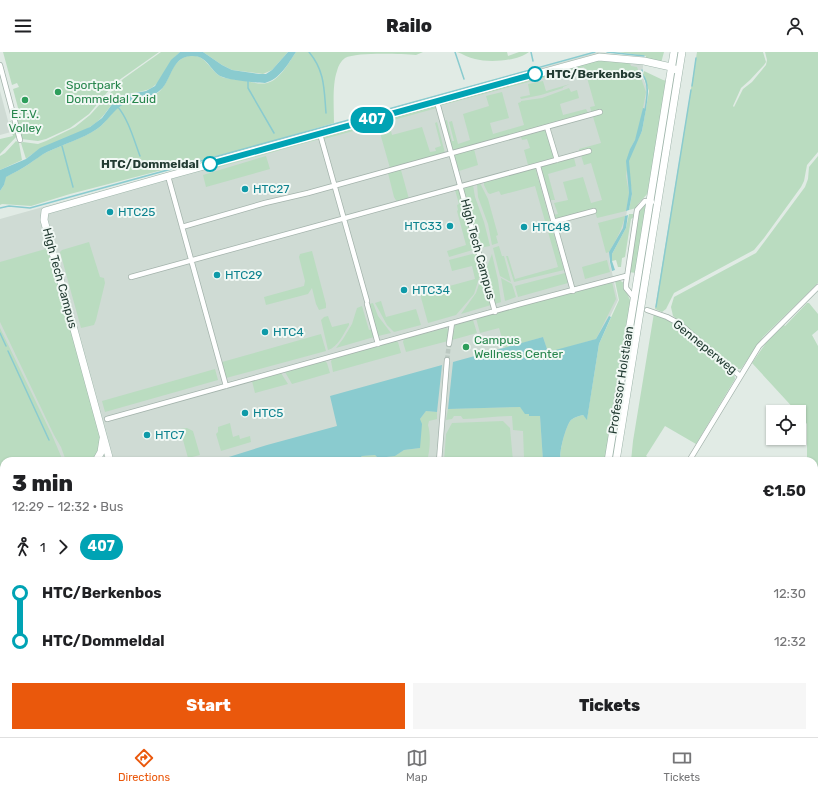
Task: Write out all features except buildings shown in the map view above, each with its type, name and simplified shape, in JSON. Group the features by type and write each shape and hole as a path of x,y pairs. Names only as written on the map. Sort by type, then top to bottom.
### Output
{"street":[{"name":"Professor Holstlaan","path":"617,457 657,208 674,69 674,52"},
{"name":"Professor Holstlaan","path":"609,457 650,201 674,69 682,52"},
{"name":"High Tech Campus","path":"109,457 104,437 103,420 44,220 44,214 49,210 599,57 636,62 644,61 674,69"},
{"path":"0,65 20,140"},
{"name":"High Tech Campus","path":"437,102 495,312"},
{"path":"182,228 265,203 335,186 600,112"},
{"path":"547,127 557,160"},
{"path":"320,134 378,344"},
{"name":"High Tech Campus","path":"131,277 589,151"},
{"path":"538,166 573,291"},
{"path":"168,176 226,386"},
{"path":"642,299 634,299 626,288 626,276 638,210 645,201 650,201 657,208"},
{"path":"553,222 594,211"},
{"name":"High Tech Campus","path":"103,420 626,276"},
{"name":"Genneperweg","path":"691,457 759,346 818,287"},
{"name":"Genneperweg","path":"647,310 667,317 680,324 740,376"},
{"path":"449,344 452,324"},
{"path":"438,457 447,360"},
{"path":"98,457 101,452 104,437"}],"shaded area":[{"path":"598,52 644,58 642,75 648,91 624,228 610,252 609,259 618,300 595,347 557,457 0,457 0,219"},
{"path":"0,91 11,132 0,135"}],"green space":[{"name":"Sportpark Dommeldal Zuid","path":"3,52 159,52 115,83 89,114 70,128 38,141 21,139 16,121 21,119 13,89 19,87 17,83 12,85"},
{"path":"161,52 180,52 158,83 148,90 125,95 112,104 101,119 89,128 43,148 26,159 21,143 38,144 75,127 90,115 123,79"},
{"path":"203,52 288,52 272,70 263,74 232,70"},
{"path":"296,52 423,52 416,55 369,54 345,58 339,65 335,77 334,123 251,147 70,194 31,206 0,205 0,191 4,185 5,177 23,168 44,153 91,133 104,123 116,109 123,104 132,100 156,94 164,87 174,66 182,58 194,55 198,56 222,77 257,83 267,83 280,75"},
{"path":"457,52 507,52 508,56 519,52 529,52 511,59 488,61 473,58"},
{"path":"618,52 664,52 661,63 645,61 646,56"},
{"path":"697,52 763,52 766,62 741,88 733,106 734,107 743,89 752,82 766,65 767,60 765,52 818,52 818,152 807,165 804,181 801,187 754,250 674,293 666,309 662,312 655,309"},
{"path":"596,60 630,63 631,66 637,67 646,92 639,130 630,149 626,176 629,193 626,211 597,218 594,209 555,219 553,215 558,214 554,203 568,200 563,182 583,177 591,203 602,200 591,163 584,165 579,149 601,143 590,107 595,106 584,67 439,106 440,103"},
{"path":"644,71 667,81 649,192 636,208 629,210 632,194 628,161 642,131 649,91 643,75"},
{"path":"543,81 546,91 570,84 563,88 541,95 521,99 520,97 530,95 528,84"},
{"path":"569,88 571,92 577,90 579,98 560,104 563,115 586,109 588,113 452,151 444,121 447,120 452,141 454,141 449,122 452,121 458,144 470,140 463,114 489,106 486,96 502,92 509,118 490,123 493,134 524,125 518,103 521,101 542,98"},
{"path":"434,105 437,108 324,139 324,135"},
{"path":"11,121 14,123 17,136 0,154 0,139 13,136 9,122"},
{"path":"437,122 445,153 390,168 378,126 389,123 392,135 422,127 430,152 436,151 435,148 441,146 435,123"},
{"path":"546,130 554,158 528,165 524,150 530,148 527,139 522,140 521,137"},
{"path":"318,138 320,139 216,168 226,162"},
{"path":"16,141 19,143 22,160 0,170 0,156 5,153"},
{"path":"474,149 478,165 459,171 454,154"},
{"path":"266,156 270,169 206,187 203,175"},
{"path":"818,156 818,283 763,337 741,369 736,369 673,316 671,307 674,297 756,253 805,187 808,179 809,167"},
{"path":"574,158 576,166 548,174 555,200 550,200 541,167"},
{"path":"535,167 564,270 514,282 506,256 508,256 515,279 558,267 535,186 501,195 499,191 490,194 488,193 484,182"},
{"path":"401,170 409,199 397,202 394,197 388,173"},
{"path":"480,183 488,199 498,235 496,236 498,243 492,245 488,224 478,197 477,184"},
{"path":"473,185 475,197 484,222 490,246 479,248 463,191 463,187"},
{"path":"455,190 459,190 476,249 449,257 447,251 466,245 457,211 457,205 459,204"},
{"path":"646,204 636,273 629,272 639,212"},
{"path":"629,214 633,214 634,217 631,219 625,257 622,258 621,267 618,267 616,260 612,261 612,254 626,228"},
{"path":"625,216 616,239 609,252 606,253 598,223"},
{"path":"89,242 100,277 104,278 105,283 94,325 81,328 60,252 62,250"},
{"path":"499,246 502,256 504,256 511,282 500,276 493,248"},
{"path":"49,248 100,433 100,448 95,457 65,457 0,322 0,262"},
{"path":"312,251 326,308 319,310 312,288 308,294 266,305 264,297 304,286 305,281 299,257 300,254"},
{"path":"476,253 481,272 474,294 456,315 428,323 420,294 475,279 472,266 452,271 449,260"},
{"path":"492,254 501,302 495,304 486,269"},
{"path":"607,260 610,272 585,279 582,267"},
{"path":"565,273 568,283 518,297 515,286"},
{"path":"482,275 491,305 461,314 476,293"},
{"path":"501,278 512,284 516,297 505,301"},
{"path":"619,280 624,283 624,287 631,302 607,457 560,457 565,433 571,420 583,415 587,419 599,344 619,300 615,281"},
{"path":"612,282 616,299 596,339 548,353 543,337 505,348 499,328 480,333 476,318"},
{"path":"381,301 386,317 416,309 421,325 394,332 387,325 375,303"},
{"path":"373,303 378,316 391,333 378,336 369,304"},
{"path":"807,303 809,303 818,314 818,330 812,335 818,346 818,457 807,457 806,405 791,405 752,363 766,343 784,325 785,326"},
{"path":"362,306 369,330 372,329 374,337 336,348 352,324 357,308"},
{"path":"654,313 676,323 734,373 735,379 696,444 665,426 646,456 647,457 631,457"},
{"path":"328,316 332,327 349,323 349,325 338,343 328,350 321,320"},
{"path":"473,320 477,333 452,340 455,325"},
{"path":"0,328 61,457 0,457"},
{"path":"446,328 448,329 448,341 406,352 403,342 404,339"},
{"path":"321,334 326,351 226,378 222,362"},
{"path":"396,341 398,342 401,353 333,372 331,361 333,359"},
{"path":"325,361 330,373 292,384 285,372"},
{"path":"215,369 218,380 105,412 102,401"},
{"path":"281,373 288,384 255,393 252,381"},
{"path":"520,407 525,413 540,416 543,457 524,457 523,431 513,430 512,416 463,419 461,416 454,416 452,419 446,420 448,409"},
{"path":"426,411 437,412 437,419 429,421 428,425 430,443 428,457 386,457 395,456 404,450 420,448 420,419"},
{"path":"503,421 510,428 513,457 444,457 446,434 452,423"},
{"path":"230,423 233,437 239,435 240,439 250,436 251,442 221,451 216,434 218,432 218,427"},
{"path":"187,428 193,431 200,455 188,457 180,429"},
{"path":"375,455 377,457 362,457 362,456"}],"water":[{"path":"180,52 203,52 232,70 266,74 272,70 288,52 296,52 279,75 265,83 229,79 220,76 205,60 201,58 196,56 184,57 175,65 163,88 154,95 124,104 91,133 47,152 6,177 4,185 0,191 0,170 26,159 40,148 90,127 102,118 113,103 124,95 146,91 155,86 171,60"},
{"path":"643,108 646,109 642,131 629,161 632,194 629,210 626,211 629,193 626,161 635,140"},
{"path":"628,215 626,228 612,254 612,261 615,270 612,271 609,252 623,228 625,216"},
{"path":"609,316 611,317 599,344 587,420 583,415 571,420 565,433 560,457 543,457 540,416 529,416 529,414 525,414 520,407 448,409 453,362 543,337 548,352 596,339"},
{"path":"442,365 437,412 426,411 420,419 422,424 420,448 404,450 395,456 386,457 377,457 375,455 361,457 229,457 337,426 330,396"}],"waterway":[{"path":"309,52 321,73 326,113"},
{"path":"455,52 464,79"},
{"path":"531,52 533,61"},
{"path":"0,208 9,206 30,208 595,52"},
{"path":"607,52 644,56"},
{"path":"692,86 696,58"},
{"path":"642,70 647,86 645,110"},
{"path":"248,79 248,88 274,133"},
{"path":"656,307 691,90"},
{"path":"117,106 128,123 140,156"},
{"path":"62,146 73,187"},
{"path":"0,333 6,346"},
{"path":"8,351 49,440"}],"tunnel":[{"path":"447,360 449,344"}],"bus line":[{"name":"407","path":"210,164 535,74"}],"place":[{"name":"HTC/Berkenbos","path":"535,74"},
{"name":"Sportpark Dommeldal Zuid","path":"58,92"},
{"name":"E.T.V. Volley","path":"25,100"},
{"name":"HTC/Dommeldal","path":"210,164"},
{"name":"HTC27","path":"245,189"},
{"name":"HTC25","path":"110,212"},
{"name":"HTC33","path":"450,226"},
{"name":"HTC48","path":"524,227"},
{"name":"HTC29","path":"217,275"},
{"name":"HTC34","path":"404,290"},
{"name":"HTC4","path":"265,332"},
{"name":"Campus Wellness Center","path":"466,347"},
{"name":"HTC5","path":"245,413"},
{"name":"HTC7","path":"147,435"}]}
